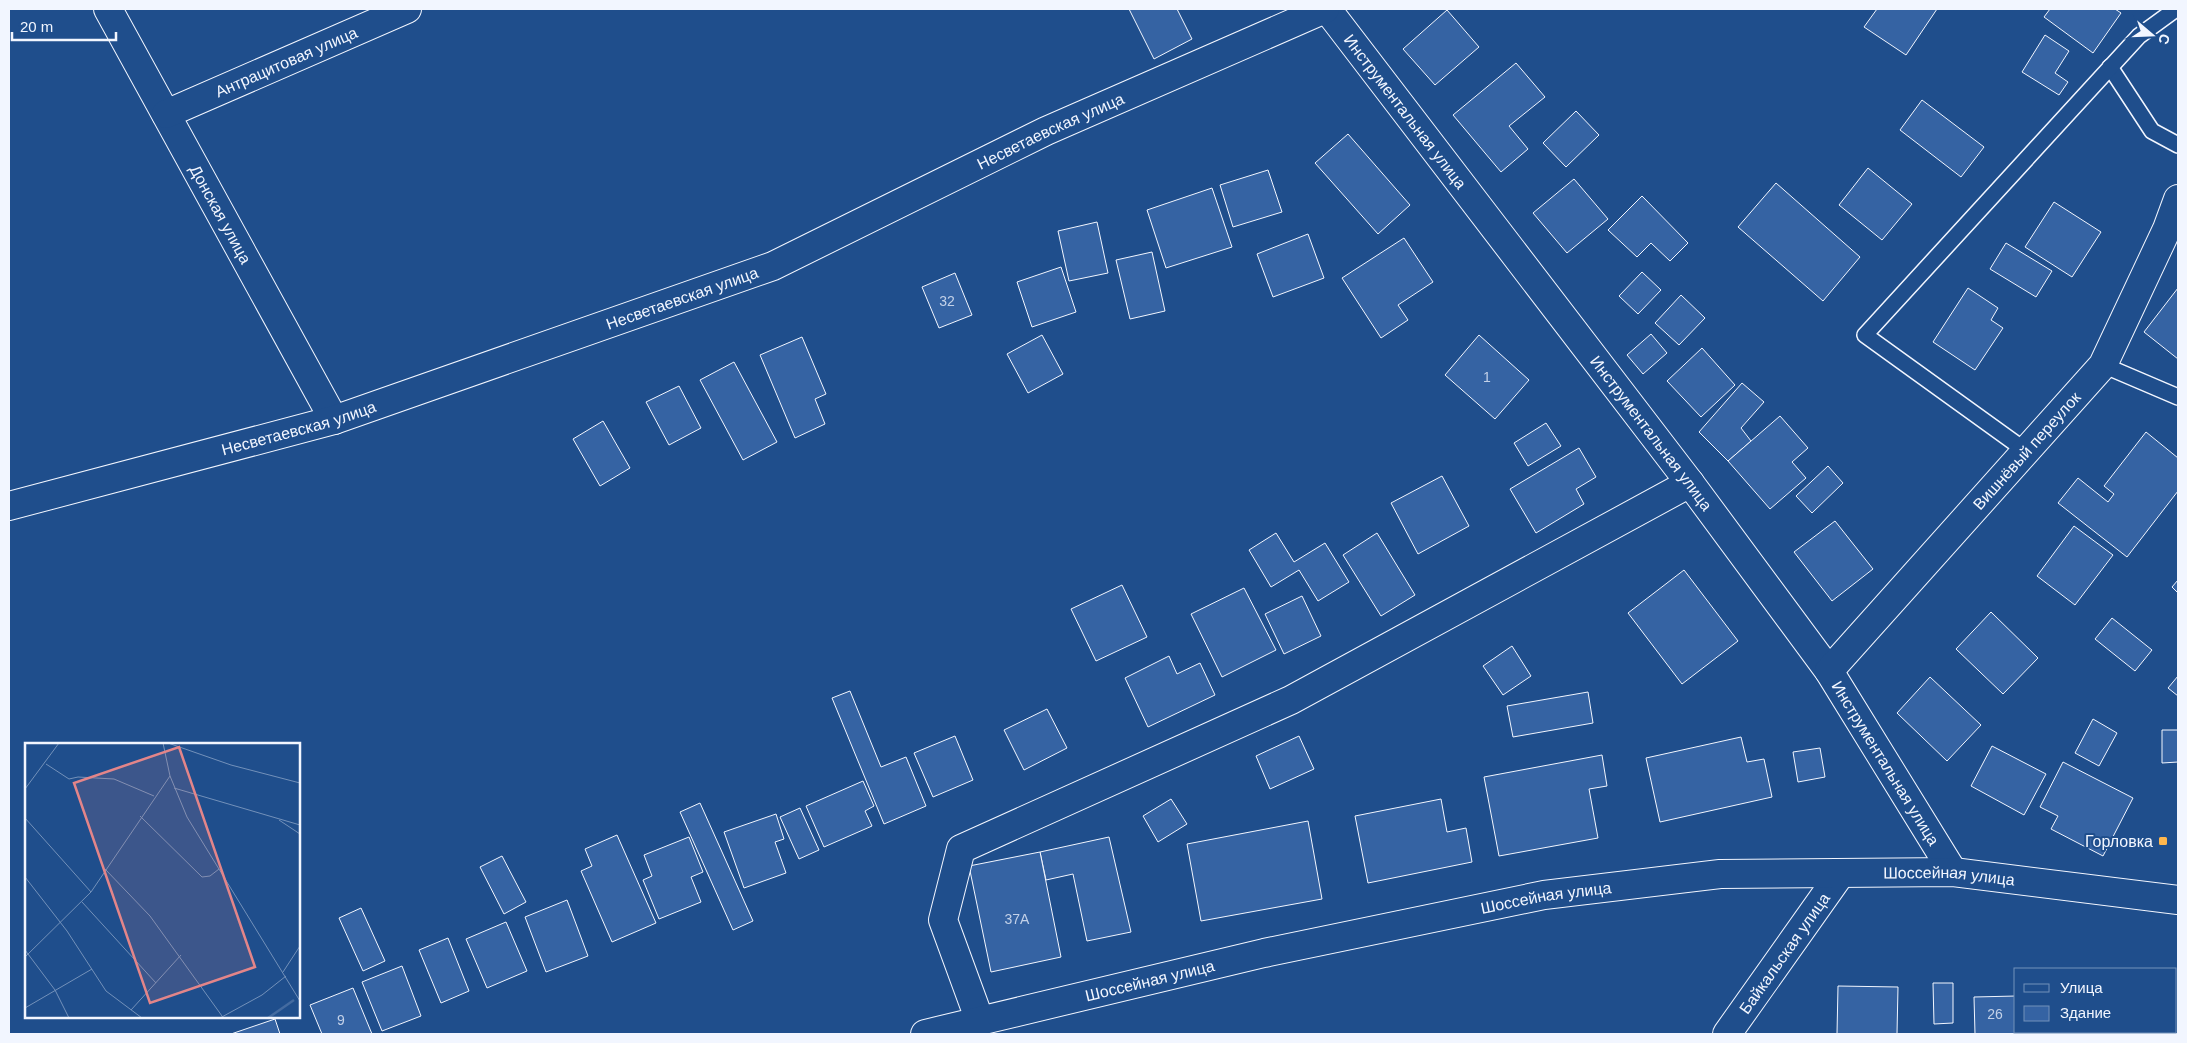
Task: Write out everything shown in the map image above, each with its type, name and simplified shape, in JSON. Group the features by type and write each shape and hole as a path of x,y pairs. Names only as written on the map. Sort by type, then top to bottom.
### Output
{"street":[{"name":"Донская улица","path":"108,9 334,420"},
{"name":"Антрацитовая улица","path":"166,114 407,9"},
{"name":"Несветаевская улица","path":"9,506 334,420 773,266 1046,131 1326,9"},
{"name":"Инструментальная улица","path":"1326,9 1690,483 1828,671 1953,872"},
{"name":"Вишнёвый переулок","path":"1828,671 2103,365 2167,229 2178,199"},
{"path":"980,1021 943,920 961,848 1291,700 1690,483"},
{"name":"Шоссейная улица","path":"925,1034 1264,953 1544,895 1720,874 1953,872 2178,900"},
{"name":"Байкальская улица","path":"1727,1034 1841,873"}],"lane":[{"path":"2026,451 1865,335 2139,36 2176,9"},
{"path":"2110,67 2152,131 2178,145"},
{"path":"2103,365 2178,397"}],"building":[{"path":"1129,9 1177,9 1192,39 1154,59"},
{"path":"1877,9 1937,9 1906,55 1864,27"},
{"path":"2050,9 2115,9 2121,13 2093,53 2044,17"},
{"path":"1447,10 1479,47 1435,85 1403,49"},
{"path":"2045,35 2069,51 2055,73 2068,82 2059,95 2022,72"},
{"path":"1516,63 1545,97 1509,126 1528,149 1501,172 1453,115"},
{"path":"1922,100 1984,147 1961,177 1900,130"},
{"path":"1576,111 1599,135 1566,167 1543,143"},
{"path":"1348,134 1410,205 1378,234 1315,163"},
{"path":"1868,168 1912,204 1882,240 1839,205"},
{"path":"1268,170 1282,212 1233,227 1220,185"},
{"path":"1574,179 1608,219 1567,253 1533,213"},
{"path":"1776,183 1860,257 1823,301 1738,227"},
{"path":"1212,188 1232,247 1166,268 1147,210"},
{"path":"1642,196 1688,243 1670,261 1651,243 1637,257 1608,230"},
{"path":"2054,202 2101,232 2072,277 2025,247"},
{"path":"1097,222 1108,273 1069,281 1058,231"},
{"path":"1308,234 1324,278 1273,297 1257,254"},
{"path":"1404,238 1433,282 1398,305 1408,320 1381,338 1342,278"},
{"path":"2006,243 2052,271 2036,297 1990,269"},
{"path":"1152,252 1165,311 1130,319 1116,260"},
{"path":"1061,267 1076,312 1032,327 1017,282"},
{"path":"1642,272 1661,290 1638,314 1619,296"},
{"path":"955,273 972,315 939,328 922,287"},
{"path":"1968,288 1998,308 1991,320 2003,328 1975,370 1933,342"},
{"path":"2178,288 2178,359 2144,332"},
{"path":"1681,295 1705,318 1679,345 1655,323"},
{"path":"1651,334 1667,353 1643,374 1627,355"},
{"path":"1042,335 1063,374 1028,393 1007,354"},
{"path":"1479,335 1529,380 1495,419 1445,375"},
{"path":"802,337 826,394 815,399 825,424 795,438 760,355"},
{"path":"1702,348 1735,385 1701,417 1667,381"},
{"path":"734,362 777,442 743,460 700,380"},
{"path":"1742,383 1764,402 1741,428 1751,441 1728,461 1699,432"},
{"path":"679,386 701,428 669,445 646,402"},
{"path":"1780,416 1808,448 1792,462 1806,478 1770,509 1728,461"},
{"path":"603,421 630,468 600,486 573,439"},
{"path":"1546,423 1561,446 1528,466 1514,443"},
{"path":"2146,432 2178,458 2178,491 2127,557 2058,503 2078,478 2108,502 2114,494 2104,486"},
{"path":"1579,448 1596,477 1576,489 1584,504 1536,533 1510,489"},
{"path":"1828,466 1843,483 1812,513 1796,496"},
{"path":"1442,476 1469,526 1418,554 1391,503"},
{"path":"1835,521 1873,569 1832,601 1794,552"},
{"path":"2074,526 2113,555 2075,605 2037,576"},
{"path":"1276,533 1294,562 1325,543 1349,582 1318,601 1299,570 1271,587 1249,550"},
{"path":"1377,533 1415,595 1381,616 1343,555"},
{"path":"1684,570 1738,641 1682,684 1628,613"},
{"path":"2178,580 2178,593 2172,587"},
{"path":"1122,585 1147,637 1096,661 1071,609"},
{"path":"1244,588 1276,650 1222,677 1191,614"},
{"path":"1302,596 1321,636 1284,654 1265,614"},
{"path":"1991,612 2038,658 2003,694 1956,649"},
{"path":"2112,618 2152,650 2135,671 2095,639"},
{"path":"1512,646 1531,676 1503,695 1483,666"},
{"path":"1169,656 1177,674 1200,663 1215,695 1148,727 1125,678"},
{"path":"2178,676 2178,696 2168,688"},
{"path":"1930,677 1981,725 1947,761 1897,713"},
{"path":"850,691 881,767 906,757 926,806 884,824 832,698"},
{"path":"1588,692 1593,723 1513,737 1507,706"},
{"path":"1047,709 1067,748 1024,770 1004,730"},
{"path":"2093,719 2117,733 2099,766 2075,753"},
{"path":"2162,730 2178,730 2178,762 2162,763"},
{"path":"955,736 973,780 933,797 914,753"},
{"path":"1299,736 1314,769 1270,789 1256,756"},
{"path":"1741,737 1747,762 1764,759 1772,797 1660,822 1646,758"},
{"path":"1992,746 2046,774 2024,815 1971,786"},
{"path":"1820,748 1825,777 1798,782 1793,752"},
{"path":"1602,755 1607,786 1589,789 1598,838 1499,856 1484,777"},
{"path":"2063,762 2133,798 2103,856 2051,829 2058,816 2040,807"},
{"path":"863,781 874,806 865,811 872,826 824,847 806,806"},
{"path":"1171,799 1187,824 1158,842 1143,816"},
{"path":"1441,799 1447,832 1466,828 1472,862 1368,883 1355,816"},
{"path":"700,803 753,921 733,930 680,812"},
{"path":"800,808 819,850 799,859 780,817"},
{"path":"776,814 784,839 775,842 786,873 744,888 724,832"},
{"path":"1308,821 1322,899 1201,921 1187,844"},
{"path":"617,835 656,923 612,942 581,871 592,866 585,849"},
{"path":"689,837 703,872 691,877 701,902 659,919 643,880 652,876 644,855"},
{"path":"1109,837 1131,932 1087,941 1073,874 1046,880 1040,852"},
{"path":"1040,852 1061,957 991,972 969,866"},
{"path":"502,856 526,902 504,914 480,867"},
{"path":"567,900 588,956 546,972 525,917"},
{"path":"361,908 385,961 363,971 339,918"},
{"path":"506,922 527,971 487,988 466,939"},
{"path":"448,938 469,991 441,1003 419,950"},
{"path":"402,966 421,1016 382,1031 362,982"},
{"path":"1933,983 1953,983 1953,1023 1934,1024"},
{"path":"1838,986 1898,987 1897,1034 1837,1034"},
{"path":"353,988 372,1034 322,1034 310,1005"},
{"path":"2014,996 2014,1033 2026,1034 1975,1034 1974,997"},
{"path":"275,1019 280,1034 231,1034"},
{"path":"2036,1033 2106,1033 2106,1034"}],"place":[{"name":"Горловка","path":"2163,841"}]}
